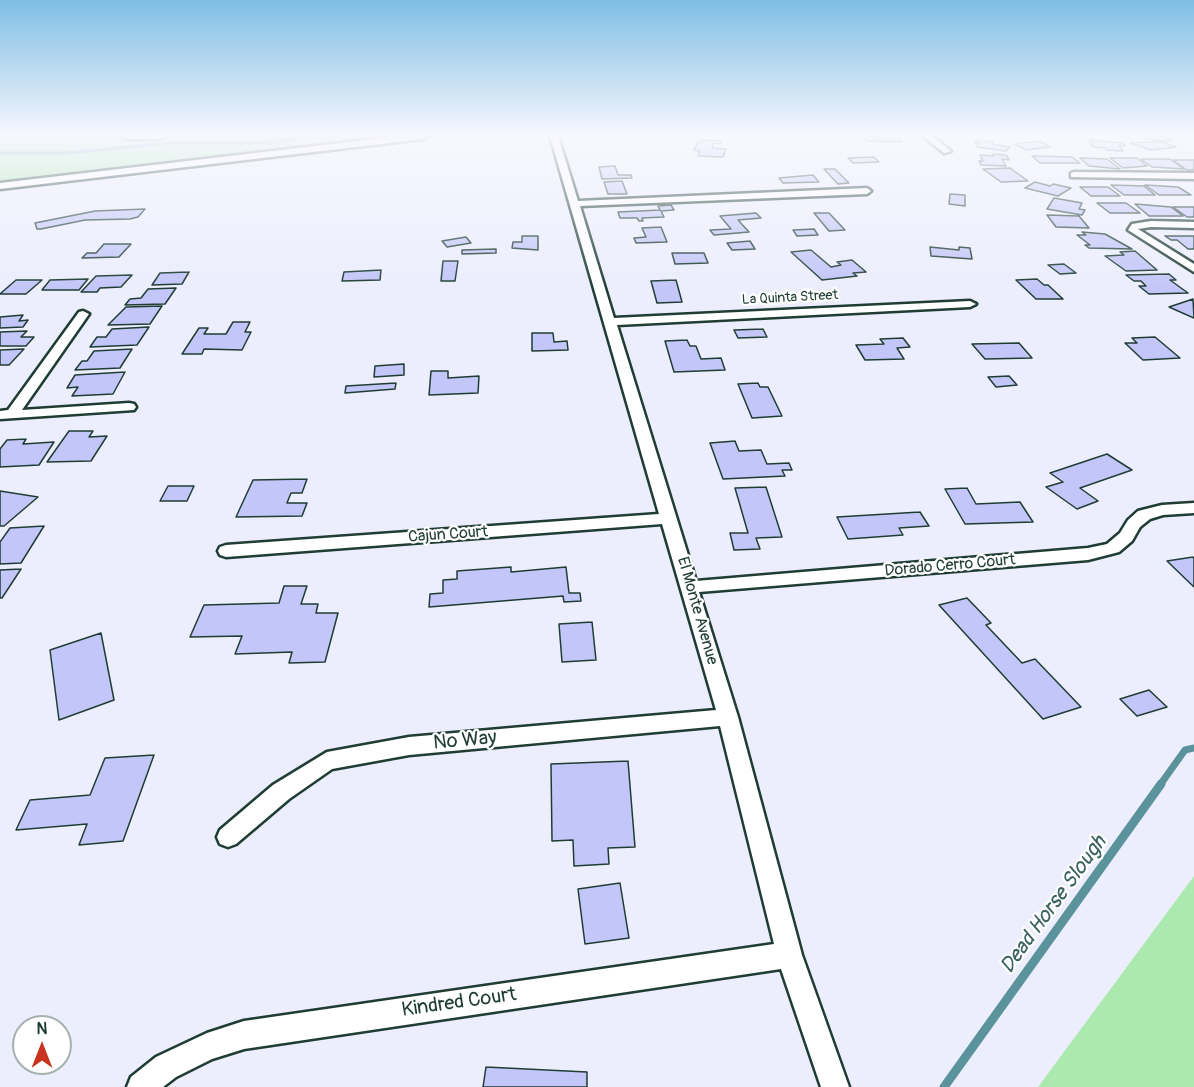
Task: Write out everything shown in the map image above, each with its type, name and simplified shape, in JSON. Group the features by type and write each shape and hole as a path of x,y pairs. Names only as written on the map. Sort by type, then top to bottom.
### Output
{"street":[{"name":"El Monte Avenue","path":"570,187 728,717 789,955 835,1087"},
{"path":"575,204 867,191"},
{"path":"1194,225 1135,226 1132,230 1194,269"},
{"name":"La Quinta Street","path":"611,322 970,304"},
{"path":"6,415 83,314"},
{"path":"6,415 129,407"},
{"name":"Dorado Cerro Court","path":"691,588 1088,554 1113,548 1126,537 1144,515 1162,510 1194,508"},
{"name":"Cajun Court","path":"226,551 670,518"},
{"name":"No Way","path":"228,837 282,792 327,761 409,746 728,717"},
{"name":"Kindred Court","path":"141,1087 166,1067 207,1047 244,1035 789,955"}],"green space":[{"path":"1194,876 1194,1087 1038,1087"}],"building":[{"path":"606,187 624,187 627,194 608,194"},
{"path":"1065,187 1071,188 1058,196 1025,188"},
{"path":"1080,187 1108,187 1120,196 1091,196"},
{"path":"1113,187 1145,187 1155,195 1124,195"},
{"path":"1147,187 1178,187 1191,195 1159,195"},
{"path":"950,194 965,195 965,206 949,204"},
{"path":"1054,198 1082,203 1079,209 1085,210 1082,215 1047,209"},
{"path":"1097,203 1126,203 1140,213 1110,213"},
{"path":"1135,204 1171,207 1183,216 1149,216"},
{"path":"671,205 674,210 661,211 664,217 642,218 643,221 637,218 620,218 618,212 660,210 658,206"},
{"path":"1173,207 1194,207 1194,217 1187,217"},
{"path":"145,209 138,217 130,219 85,220 41,229 37,229 35,223 95,211"},
{"path":"756,213 761,218 738,220 749,232 714,235 710,230 731,229 720,216"},
{"path":"814,213 829,213 845,230 829,231"},
{"path":"1047,215 1079,216 1089,228 1056,227"},
{"path":"661,227 667,242 636,243 634,238 646,237 642,228"},
{"path":"814,229 818,235 797,236 793,230"},
{"path":"1082,232 1105,234 1132,249 1089,248 1085,245 1090,245 1077,235 1086,235"},
{"path":"522,236 538,236 538,250 512,248 513,242 522,242"},
{"path":"1165,236 1194,236 1194,249 1188,249 1177,240 1171,240"},
{"path":"466,237 471,243 447,247 442,241"},
{"path":"750,241 755,249 732,250 727,243"},
{"path":"104,244 131,244 119,257 82,258 87,253 96,253"},
{"path":"930,247 959,250 959,247 970,248 972,259 931,256"},
{"path":"496,249 496,253 462,254 462,250"},
{"path":"811,250 831,267 841,265 837,262 852,260 866,272 853,273 857,276 822,280 791,252"},
{"path":"1135,251 1157,270 1126,271 1105,256 1124,255 1120,252"},
{"path":"672,253 704,253 708,263 675,264"},
{"path":"443,261 458,261 455,281 441,281"},
{"path":"1064,264 1076,273 1060,274 1048,265"},
{"path":"381,270 380,280 342,281 344,272"},
{"path":"189,272 182,284 152,285 160,273"},
{"path":"1169,274 1176,280 1170,280 1188,293 1149,294 1139,286 1146,286 1141,281 1134,281 1126,275"},
{"path":"132,275 121,287 100,288 97,292 81,292 96,276"},
{"path":"88,279 79,290 42,290 50,280"},
{"path":"1037,279 1044,285 1048,285 1063,299 1036,299 1016,280"},
{"path":"16,280 42,280 26,294 0,294"},
{"path":"676,280 682,302 657,303 651,281"},
{"path":"176,288 165,304 125,305 130,299 141,298 148,289"},
{"path":"1193,299 1194,318 1169,307"},
{"path":"162,306 150,324 108,325 126,307"},
{"path":"23,315 19,321 28,320 23,327 0,328 0,317"},
{"path":"233,322 250,322 245,332 251,332 242,350 204,349 202,354 182,354 199,328 208,328 204,334 226,334"},
{"path":"149,327 137,345 90,347 97,337 106,337 112,329"},
{"path":"763,329 767,337 738,338 734,330"},
{"path":"27,331 21,337 34,337 26,346 0,346 0,332"},
{"path":"532,333 553,333 554,342 567,341 568,350 532,351"},
{"path":"1155,337 1180,358 1143,360 1125,343 1137,343 1132,338"},
{"path":"903,338 910,347 897,348 904,359 865,360 856,345 884,344 880,339"},
{"path":"687,340 690,346 696,346 701,359 721,358 725,370 674,372 665,341"},
{"path":"1019,343 1032,358 985,359 972,344"},
{"path":"24,349 9,365 0,365 0,350"},
{"path":"132,349 120,368 75,370 82,361 87,361 94,351"},
{"path":"404,364 404,375 374,377 375,366"},
{"path":"431,371 448,371 448,378 479,376 478,393 429,395"},
{"path":"125,372 113,394 72,396 78,387 67,388 75,375"},
{"path":"1009,376 1017,385 996,387 988,377"},
{"path":"396,383 395,389 345,393 346,386"},
{"path":"758,383 760,387 768,387 782,416 752,418 738,384"},
{"path":"69,431 93,431 89,437 107,436 91,461 47,462"},
{"path":"26,439 23,444 54,442 39,465 0,467 0,449 7,440"},
{"path":"735,441 739,451 761,450 767,464 789,463 792,470 782,470 785,476 723,479 710,443"},
{"path":"1107,454 1132,470 1080,488 1098,501 1077,509 1046,487 1063,482 1050,473"},
{"path":"307,479 302,493 291,493 287,503 307,503 302,516 236,517 253,480"},
{"path":"168,486 194,486 187,501 160,501"},
{"path":"766,487 782,537 756,538 760,549 734,550 730,533 748,533 735,488"},
{"path":"967,488 976,504 1020,502 1033,522 965,524 945,489"},
{"path":"0,491 38,497 4,526 0,526"},
{"path":"920,512 929,526 899,528 903,535 848,539 837,517"},
{"path":"44,526 21,563 0,564 0,542 10,528"},
{"path":"1193,557 1194,559 1194,587 1167,561"},
{"path":"511,567 511,572 566,567 569,593 580,593 581,601 564,602 563,596 429,607 430,594 443,593 443,580 457,579 457,571"},
{"path":"21,569 2,598 0,598 0,570"},
{"path":"284,586 307,586 301,604 318,604 316,613 338,613 325,662 289,663 292,652 235,654 242,636 190,637 204,605 279,603"},
{"path":"967,598 991,623 986,625 1022,663 1035,659 1081,707 1043,719 939,605"},
{"path":"592,622 596,660 562,662 559,624"},
{"path":"101,633 114,700 59,720 50,650"},
{"path":"1149,690 1167,707 1137,716 1120,699"},
{"path":"154,755 123,841 79,845 87,824 16,830 30,800 90,795 105,758"},
{"path":"628,761 635,847 608,848 609,864 574,866 573,840 552,841 551,764"},
{"path":"620,883 629,938 585,944 578,889"},
{"path":"486,1067 587,1072 587,1087 483,1087"}],"waterway":[{"name":"Dead Horse Slough","path":"1160,785 1185,750 1194,748"},
{"name":"Dead Horse Slough","path":"944,1087 1161,784"}]}
